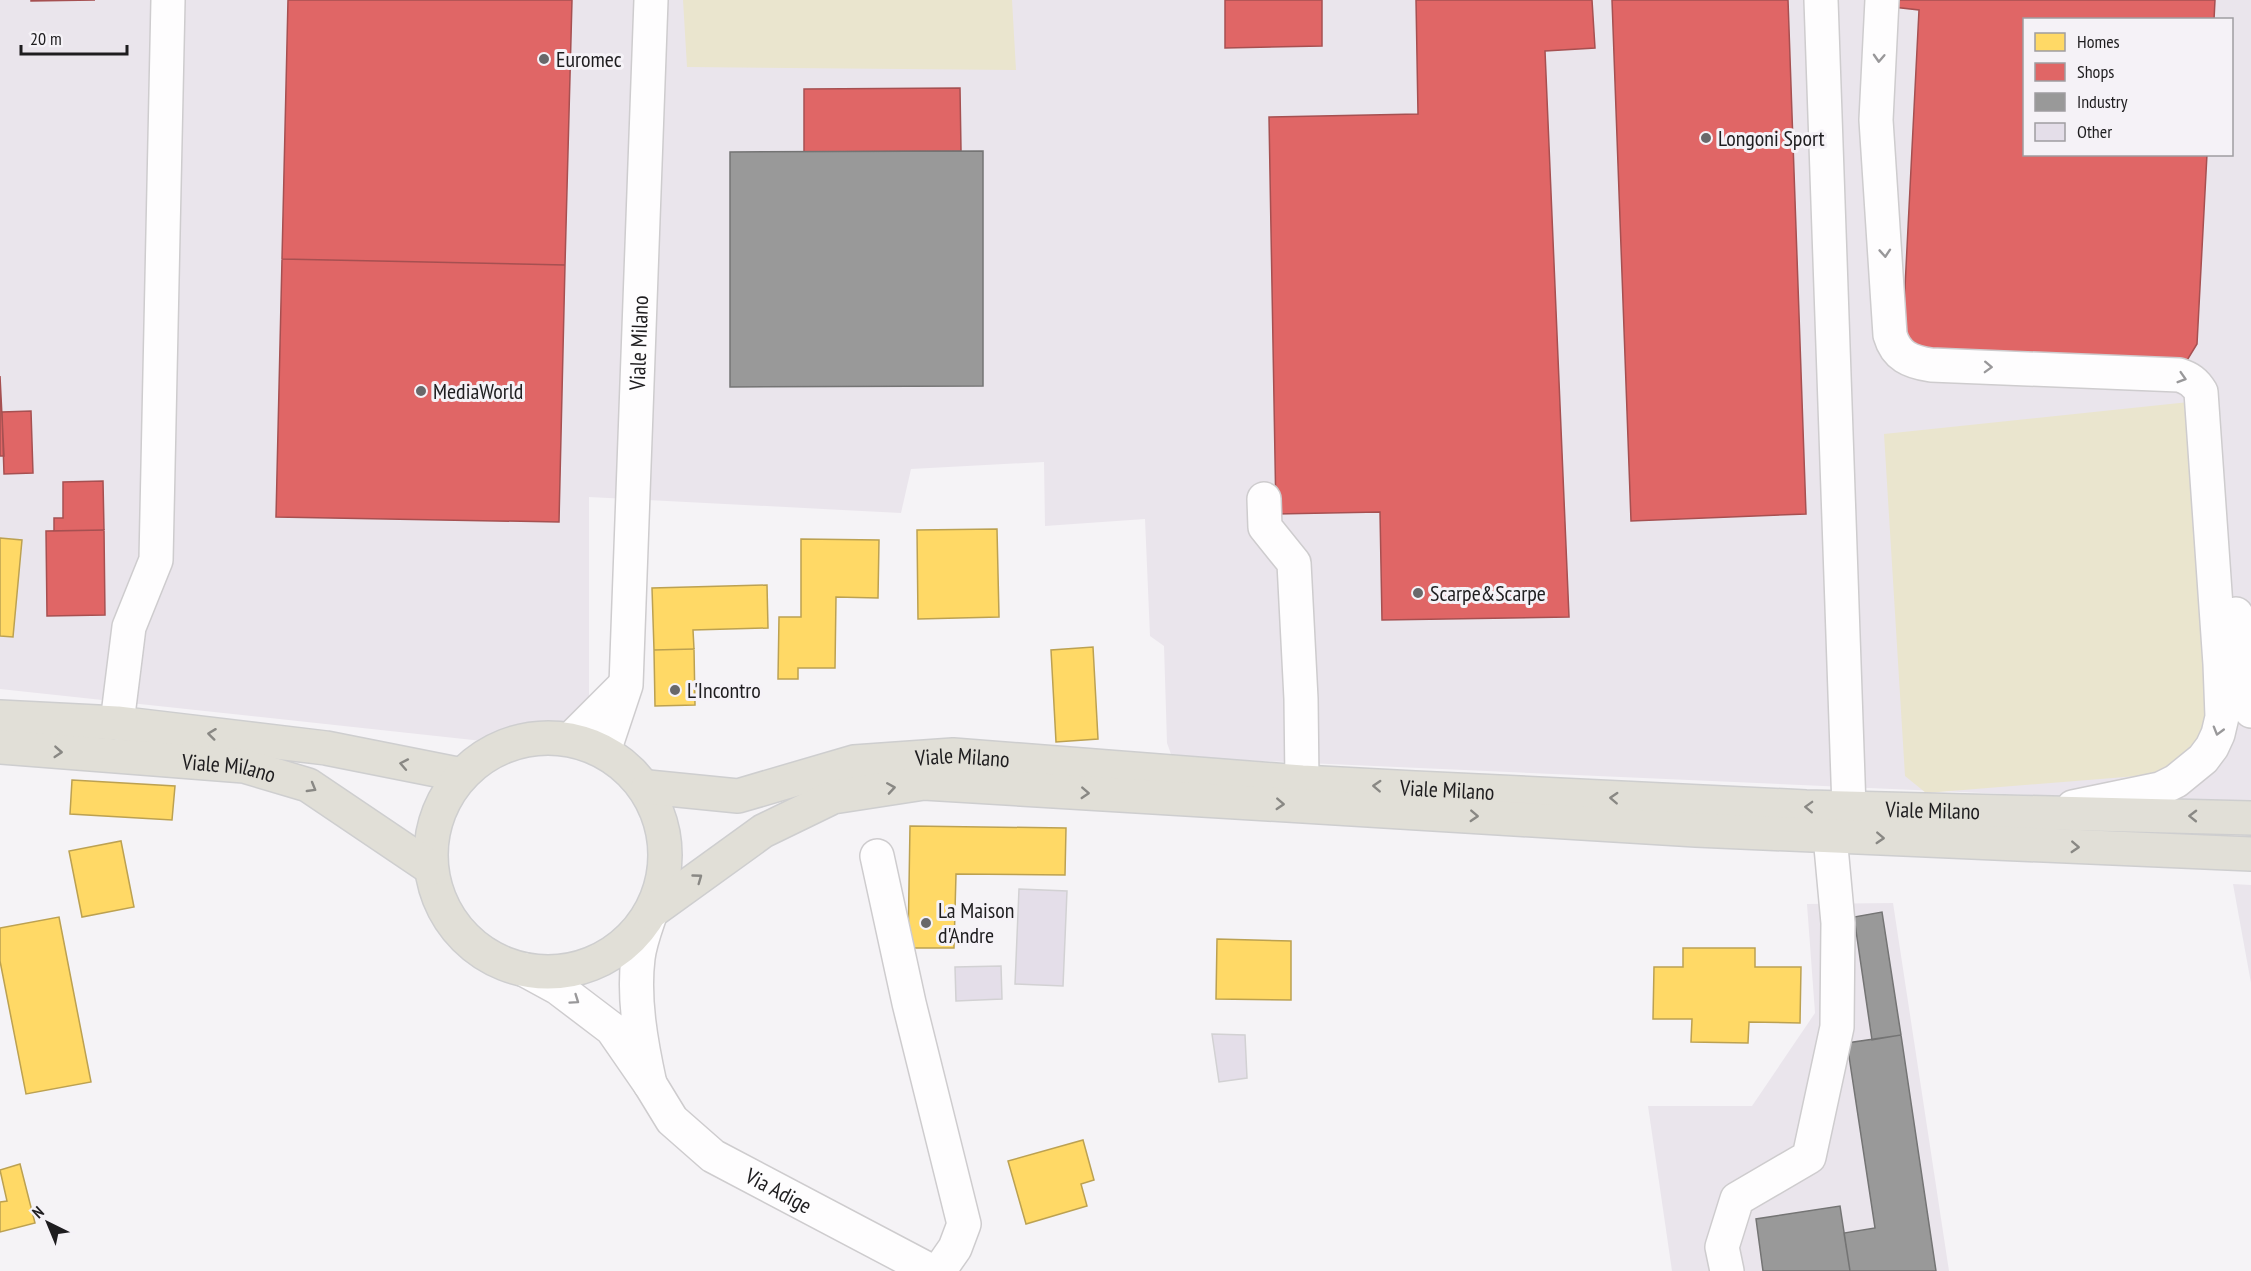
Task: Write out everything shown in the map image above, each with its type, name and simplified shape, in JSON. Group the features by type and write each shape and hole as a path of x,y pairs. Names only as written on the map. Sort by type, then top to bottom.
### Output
{"main road":[{"path":"0,717 117,723 326,748 462,775"},
{"path":"531,738 571,739 604,751 631,770 648,787 660,818 667,851 665,870 651,912 628,941 597,962 561,972 525,970 490,958 461,934 441,904 431,868 432,835 442,803 462,775 493,751 531,738"},
{"name":"Viale Milano","path":"0,747 244,766 308,785 431,868"},
{"name":"Viale Milano","path":"648,787 738,796 854,762 953,755 1302,782 1849,808 2251,818"},
{"name":"Viale Milano","path":"651,912 764,831 833,797 924,783 1696,830 2251,854"}],"street":[{"path":"117,723 129,627 156,560 168,0"},
{"name":"Viale Milano","path":"604,751 626,685 651,0"},
{"path":"1821,0 1849,808"},
{"path":"1882,0 1876,120 1890,335 1898,352 1913,363 1931,365 2179,375 2197,384 2201,392 2220,664 2222,717 2218,734 2212,747 2197,765 2176,781 2160,789 2046,813"},
{"path":"2219,382 2237,627 2251,711"},
{"path":"1264,499 1265,527 1294,563 1301,699 1302,782"},
{"path":"571,739 626,685"},
{"path":"1727,1271 1722,1248 1737,1199 1809,1157 1837,1028 1838,923 1830,836"},
{"path":"877,856 909,1003 964,1224 955,1248 939,1271"},
{"name":"Via Adige","path":"650,1084 642,1047 638,999 638,958 651,912"},
{"name":"Via Adige","path":"525,970 558,988 612,1029 672,1120 713,1156 931,1271"}],"shaded area":[{"path":"0,0 2251,0 2251,805 1172,757 1167,743 1164,646 1150,636 1145,519 1045,526 1044,462 911,469 901,513 589,497 589,713 520,745 0,689"},
{"path":"683,0 1012,0 1016,70 687,67"},
{"path":"2189,402 2208,713 2194,746 2177,762 2150,775 1926,793 1905,776 1884,434"},
{"path":"2233,884 2251,885 2251,983"},
{"path":"1893,903 1949,1271 1672,1271 1648,1106 1752,1106 1815,1013 1807,904"}],"building: Homes":[{"path":"997,529 999,617 918,619 917,530"},
{"path":"0,538 22,540 13,637 0,636"},
{"path":"801,539 879,540 878,598 836,597 835,668 798,668 798,679 778,679 779,617 801,617"},
{"path":"767,585 768,628 693,630 694,649 654,650 652,588"},
{"path":"1093,647 1098,739 1056,742 1051,650"},
{"path":"694,649 695,705 655,706 654,650"},
{"path":"72,780 175,786 172,820 70,814"},
{"path":"910,826 1066,828 1065,875 956,874 954,948 908,948"},
{"path":"121,841 134,907 82,917 69,851"},
{"path":"59,917 91,1082 26,1094 0,961 0,928"},
{"path":"1217,939 1291,941 1291,1000 1216,999"},
{"path":"1683,948 1755,948 1755,967 1801,967 1800,1023 1749,1022 1748,1043 1691,1042 1692,1019 1653,1019 1654,967 1683,967"},
{"path":"1083,1140 1094,1180 1081,1184 1087,1206 1026,1224 1008,1161"},
{"path":"20,1164 35,1223 0,1232 0,1202 7,1201 0,1170"}],"building: Shops":[{"path":"31,0 95,0 31,1"},
{"path":"288,0 572,0 565,265 282,259"},
{"path":"1225,0 1322,0 1322,46 1225,48"},
{"path":"1416,0 1592,0 1595,48 1545,51 1569,617 1382,620 1380,512 1276,514 1269,117 1418,114"},
{"path":"1612,0 1788,0 1806,514 1631,521"},
{"path":"1893,0 2215,0 2214,18 2023,18 2023,156 2207,156 2197,344 2186,362 1922,351 1912,346 1903,327 1919,10 1893,7"},
{"path":"960,88 961,151 804,152 804,89"},
{"name":"MediaWorld","path":"282,259 565,265 559,522 276,517"},
{"path":"0,376 4,456 0,456"},
{"path":"31,411 33,473 4,474 2,412"},
{"path":"103,481 104,530 54,531 54,518 63,518 63,482"},
{"path":"104,530 105,615 47,616 46,531"}],"building: Industry":[{"path":"983,151 983,386 730,387 730,152"},
{"path":"1882,912 1901,1035 1872,1040 1854,917"},
{"path":"1901,1035 1936,1271 1850,1271 1844,1233 1875,1228 1847,1043"},
{"path":"1840,1206 1850,1271 1763,1271 1756,1219"}],"building: Other":[{"path":"1019,889 1067,891 1063,986 1015,984"},
{"path":"1001,966 1002,999 956,1001 955,967"},
{"path":"1212,1034 1245,1035 1247,1078 1219,1082"}],"place":[{"name":"Euromec","path":"544,59"},
{"name":"Longoni Sport","path":"1706,138"},
{"name":"MediaWorld","path":"421,391"},
{"name":"Scarpe&Scarpe","path":"1418,593"},
{"name":"L'Incontro","path":"675,690"},
{"name":"La Maison d'Andre","path":"926,923"}]}
